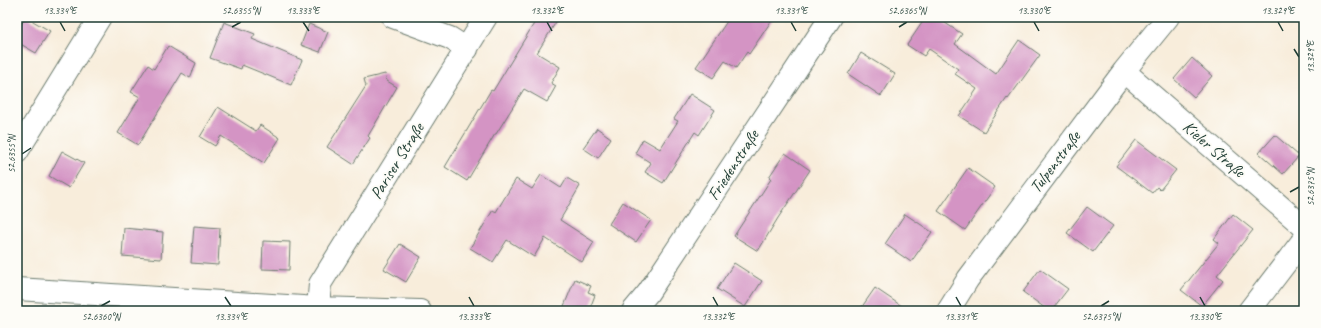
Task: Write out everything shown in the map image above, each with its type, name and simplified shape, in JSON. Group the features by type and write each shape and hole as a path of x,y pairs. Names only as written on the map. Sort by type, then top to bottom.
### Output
{"street":[{"path":"17,152 100,17"},
{"path":"393,17 450,38 467,49"},
{"name":"Pariser Straße","path":"318,308 320,284 486,17"},
{"name":"Friedenstraße","path":"633,311 653,286 831,17"},
{"name":"Tulpenstraße","path":"948,311 968,279 1124,71 1168,17"},
{"name":"Kieler Straße","path":"1124,71 1304,227"},
{"path":"1249,311 1304,240"},
{"path":"17,289 318,308 420,311"}],"building":[{"path":"26,17 50,31 36,53 17,42 17,31"},
{"path":"538,17 559,17 537,53 560,67 551,83 556,86 547,102 524,89 467,181 445,167 491,90 493,91"},
{"path":"730,17 774,17 749,54 747,52 736,68 725,61 713,78 696,67"},
{"path":"926,17 936,17 962,34 955,44 996,74 1019,40 1040,55 1008,99 1007,98 984,132 959,116 977,89 955,74 958,69 929,49 924,56 907,45"},
{"path":"224,22 255,34 252,39 302,60 291,85 242,65 241,69 210,58"},
{"path":"309,24 328,32 320,52 301,45"},
{"path":"168,46 196,63 190,78 182,73 138,145 118,133 140,97 131,92 148,65 154,69"},
{"path":"861,53 895,74 881,96 848,74"},
{"path":"1192,58 1212,76 1194,97 1174,79"},
{"path":"385,74 387,81 397,87 368,136 370,138 353,164 327,147 366,86 364,79"},
{"path":"690,94 715,110 699,135 695,132 663,183 645,172 651,163 635,153 643,139 660,149 678,121 674,119"},
{"path":"218,107 256,131 260,125 280,138 264,163 221,136 215,146 200,137"},
{"path":"597,128 611,138 598,158 583,148"},
{"path":"1275,135 1299,156 1283,174 1259,153"},
{"path":"1136,140 1176,170 1160,190 1157,187 1152,193 1116,166"},
{"path":"62,151 84,163 69,188 49,176"},
{"path":"785,153 810,170 758,251 734,236 771,179 769,177"},
{"path":"968,168 995,187 965,230 938,211"},
{"path":"541,175 561,188 567,178 580,186 560,220 594,242 582,262 545,238 534,257 507,240 493,262 470,248 493,210 496,212 516,179 532,189"},
{"path":"623,202 651,220 636,242 609,224"},
{"path":"1087,207 1113,226 1093,252 1067,233"},
{"path":"905,214 932,232 911,262 885,244"},
{"path":"1233,214 1253,230 1217,275 1223,280 1202,306 1181,290 1219,243 1214,239"},
{"path":"194,226 220,228 218,265 191,263"},
{"path":"124,228 163,232 161,259 122,256"},
{"path":"263,241 290,242 289,270 262,269"},
{"path":"400,244 421,257 406,282 384,269"},
{"path":"734,263 762,281 745,307 717,289"},
{"path":"1040,269 1068,289 1051,311 1023,292"},
{"path":"575,279 591,286 588,292 595,295 589,311 562,311"},
{"path":"875,288 909,311 859,311"}]}
